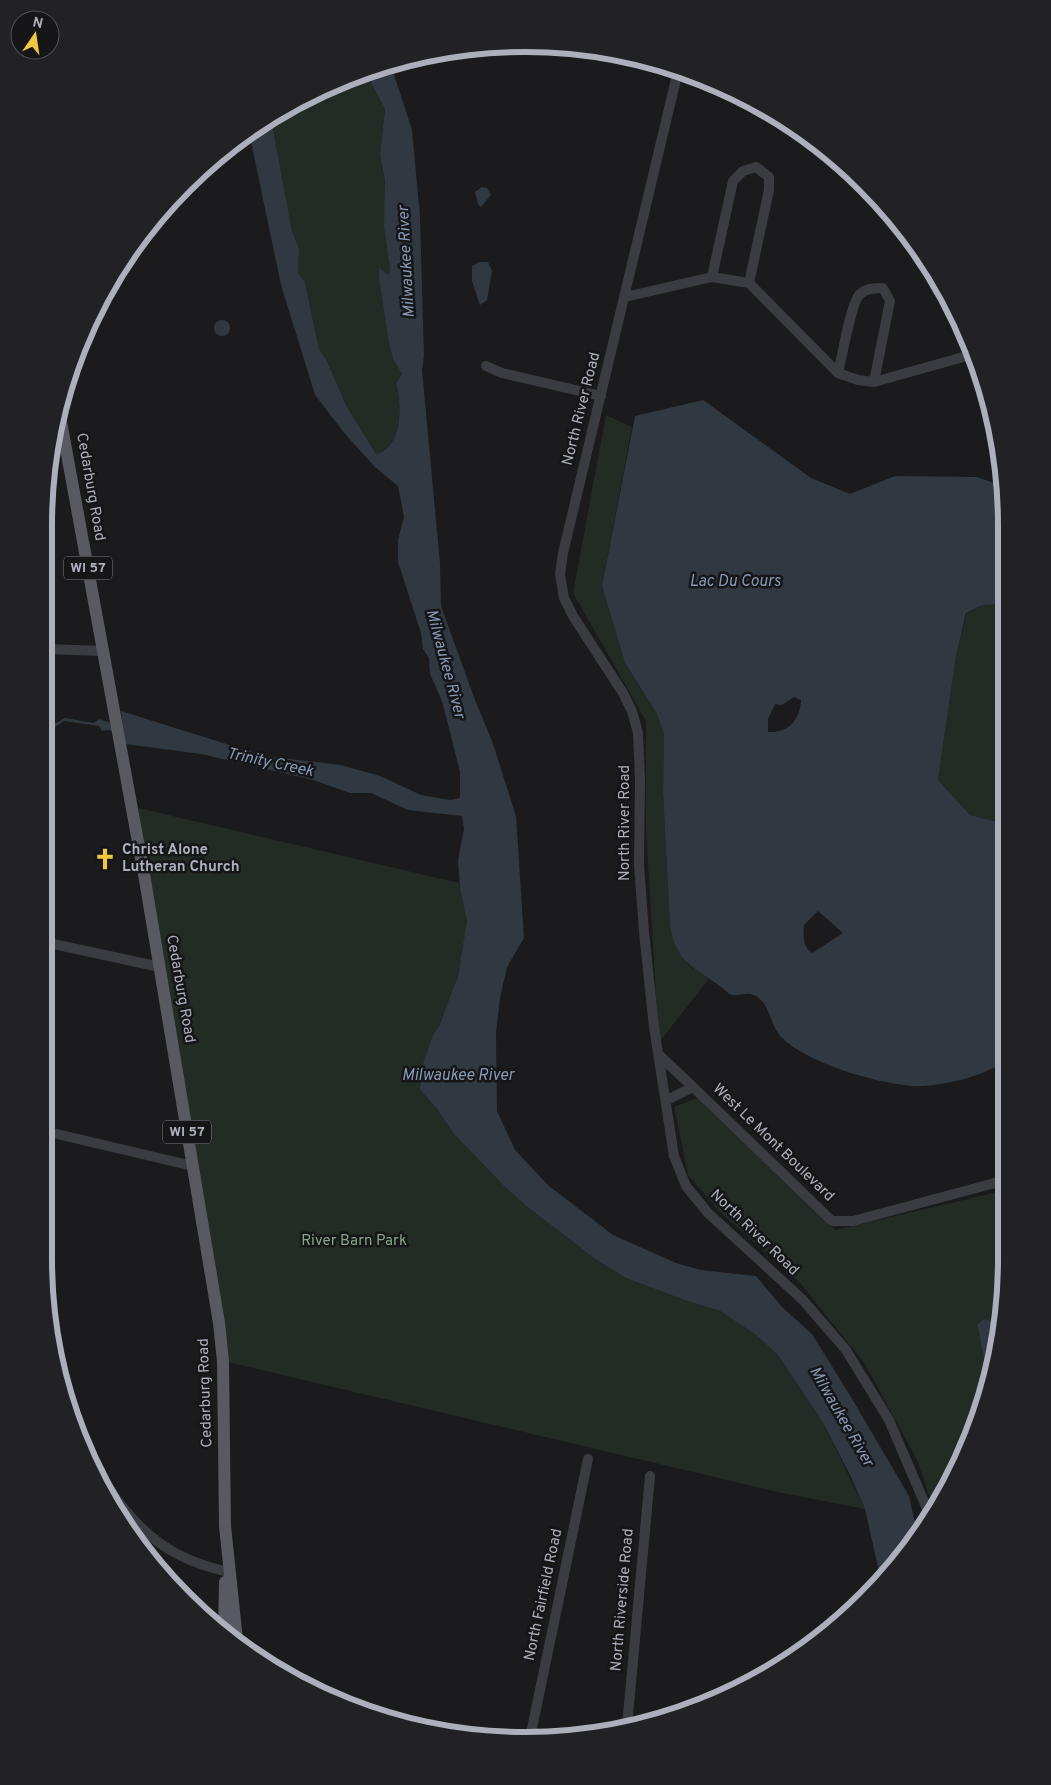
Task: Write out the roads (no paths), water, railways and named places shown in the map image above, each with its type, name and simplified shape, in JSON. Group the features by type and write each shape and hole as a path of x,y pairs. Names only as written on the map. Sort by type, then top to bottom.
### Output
{"main road":[{"name":"Cedarburg Road","path":"61,439 160,967 219,1323 223,1361 224,1526 236,1634"},
{"name":"Cedarburg Road","path":"224,1623 224,1587 229,1572"}],"street":[{"name":"North River Road","path":"676,78 563,553 560,574 564,598 573,616 623,693 636,723 640,758 638,825 642,910 650,996 674,1156 686,1186 708,1213 803,1300 846,1350 889,1420 927,1509"},
{"path":"712,277 733,181 743,171 756,167 768,177 769,190 748,283"},
{"path":"625,297 712,277 748,283 838,373 858,380 874,382 967,356"},
{"path":"838,373 853,308 860,294 870,288 883,288 890,301 874,382"},
{"path":"486,366 502,373 601,396"},
{"path":"52,648 102,651"},
{"path":"52,944 160,967"},
{"name":"West Le Mont Boulevard","path":"659,1055 832,1220 853,1221 998,1182"},
{"name":"West Le Mont Boulevard","path":"667,1100 693,1087"},
{"path":"52,1133 193,1166"},
{"name":"North Fairfield Road","path":"531,1732 588,1459"},
{"name":"North Riverside Road","path":"626,1721 650,1476"},
{"path":"127,1514 154,1539 177,1556 203,1567 229,1572"}],"water":[{"name":"Milwaukee River","path":"393,72 412,130 420,216 424,356 422,370 440,563 441,606 492,741 516,816 524,938 507,967 500,998 496,1033 497,1111 515,1150 549,1186 613,1235 676,1263 701,1270 756,1276 782,1307 812,1334 909,1496 916,1526 879,1573 865,1509 851,1477 822,1421 778,1355 756,1335 720,1311 626,1278 598,1261 525,1205 503,1185 453,1133 437,1109 420,1090 421,1070 433,1035 439,1026 458,976 467,921 460,889 458,860 464,829 462,816 408,810 371,793 350,793 313,780 201,754 125,744 124,733 108,730 102,731 99,726 64,721 52,727 52,723 65,718 94,723 99,719 123,727 121,711 265,756 341,765 380,776 421,795 450,800 460,798 460,772 442,701 430,674 429,658 423,649 421,633 398,562 398,540 404,517 398,486 375,467 345,434 315,395 281,285 251,141 273,126 292,231 299,249 298,273 305,282 319,349 326,359 346,405 376,454 385,450 396,434 399,402 396,383 402,374 393,359 389,344 379,279 379,268 389,275 390,267 384,227 385,181 380,155 385,109 369,79"},
{"path":"482,187 487,188 491,195 481,207 478,204 475,192"},
{"path":"479,262 488,262 492,271 487,300 480,305 472,281 472,266"},
{"path":"222,320 230,328 222,336 214,328"},
{"name":"Lac Du Cours","path":"703,400 811,478 850,494 895,476 977,477 996,484 998,604 982,605 966,613 956,656 938,780 970,815 998,822 998,1066 962,1080 922,1086 896,1084 842,1070 793,1047 781,1037 774,1027 764,1004 756,996 750,994 731,995 694,968 682,956 673,939 670,926 663,792 664,734 656,712 625,663 602,586 635,416","holes":["794,697 801,700 798,714 792,724 782,730 768,732 768,719 775,704 782,705","818,911 843,933 812,953 805,944 804,925"]},
{"path":"984,1319 994,1322 986,1363 983,1353 977,1325"}],"place":[{"name":"Christ Alone Lutheran Church","path":"105,859"}],"water label":[{"name":"Trinity Creek","path":"270,763"}],"park label":[{"name":"River Barn Park","path":"354,1241"}]}
